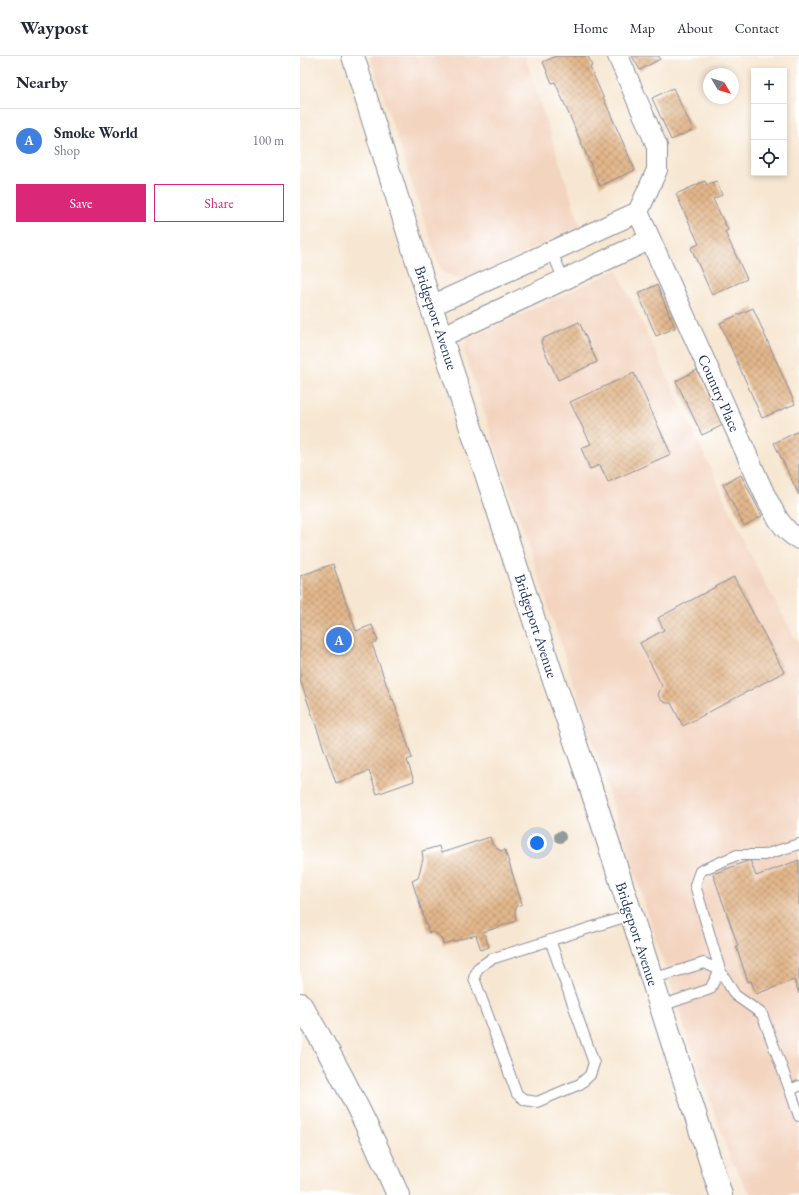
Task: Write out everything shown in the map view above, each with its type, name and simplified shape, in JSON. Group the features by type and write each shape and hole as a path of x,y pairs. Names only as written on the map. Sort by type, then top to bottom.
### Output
{"main road":[{"name":"Bridgeport Avenue","path":"353,56 441,337 551,672 589,782 721,1195"},
{"path":"300,1004 316,1030 379,1151 398,1195"}],"street":[{"path":"431,306 638,212 657,170 658,146 618,56"},
{"name":"Country Place","path":"638,212 649,240 689,325 764,493 778,519 792,535 799,539"},
{"path":"441,337 563,278 649,240"}],"lane":[{"path":"552,252 563,278"},
{"path":"799,844 764,855 737,855 700,871 695,885 720,970 735,995 762,1014 794,1088 799,1116"},
{"path":"550,940 594,1063 590,1075 580,1084 537,1102 525,1100 517,1094 474,978 478,968 491,959 550,940 631,915"},
{"path":"652,979 704,963 720,970"},
{"path":"661,1006 710,989 720,970"}],"shaded area":[{"path":"370,56 525,56 581,228 462,280 441,271"},
{"path":"617,270 762,578 799,645 799,1195 751,1195 730,1158 683,1023 576,690 464,352 468,339"}],"building":[{"path":"556,56 588,56 592,66 590,67 635,170 600,186 555,82 552,83 543,62"},
{"path":"632,56 659,56 660,59 640,70"},
{"path":"673,88 693,130 671,140 652,98"},
{"path":"705,181 707,185 716,181 722,195 713,199 728,230 725,232 747,279 712,295 691,248 699,244 676,194"},
{"path":"657,285 675,328 656,336 638,293"},
{"path":"753,308 795,404 762,418 720,323"},
{"path":"579,322 597,362 558,380 541,343 542,339"},
{"path":"697,370 723,425 702,435 676,381"},
{"path":"634,373 671,454 608,482 600,465 590,469 581,448 591,444 570,402"},
{"path":"799,431 799,495 774,443"},
{"path":"741,475 762,516 744,526 723,484"},
{"path":"333,564 356,631 372,625 378,641 372,644 392,700 393,699 412,758 407,760 414,781 377,794 369,771 336,783 300,680 300,576"},
{"path":"734,577 784,672 683,726 671,703 666,703 661,700 658,695 662,686 640,643 664,630 658,618"},
{"path":"490,837 492,844 496,848 501,851 505,850 522,904 517,906 515,911 516,921 484,932 489,947 481,950 476,935 443,944 438,935 433,932 429,933 412,881 418,878 423,859 422,851 439,846 441,853"},
{"path":"750,860 756,876 799,860 799,994 794,980 756,994 751,981 748,982 736,946 738,946 713,874"}],"place":[{"name":"Smoke World","path":"339,640"}]}
